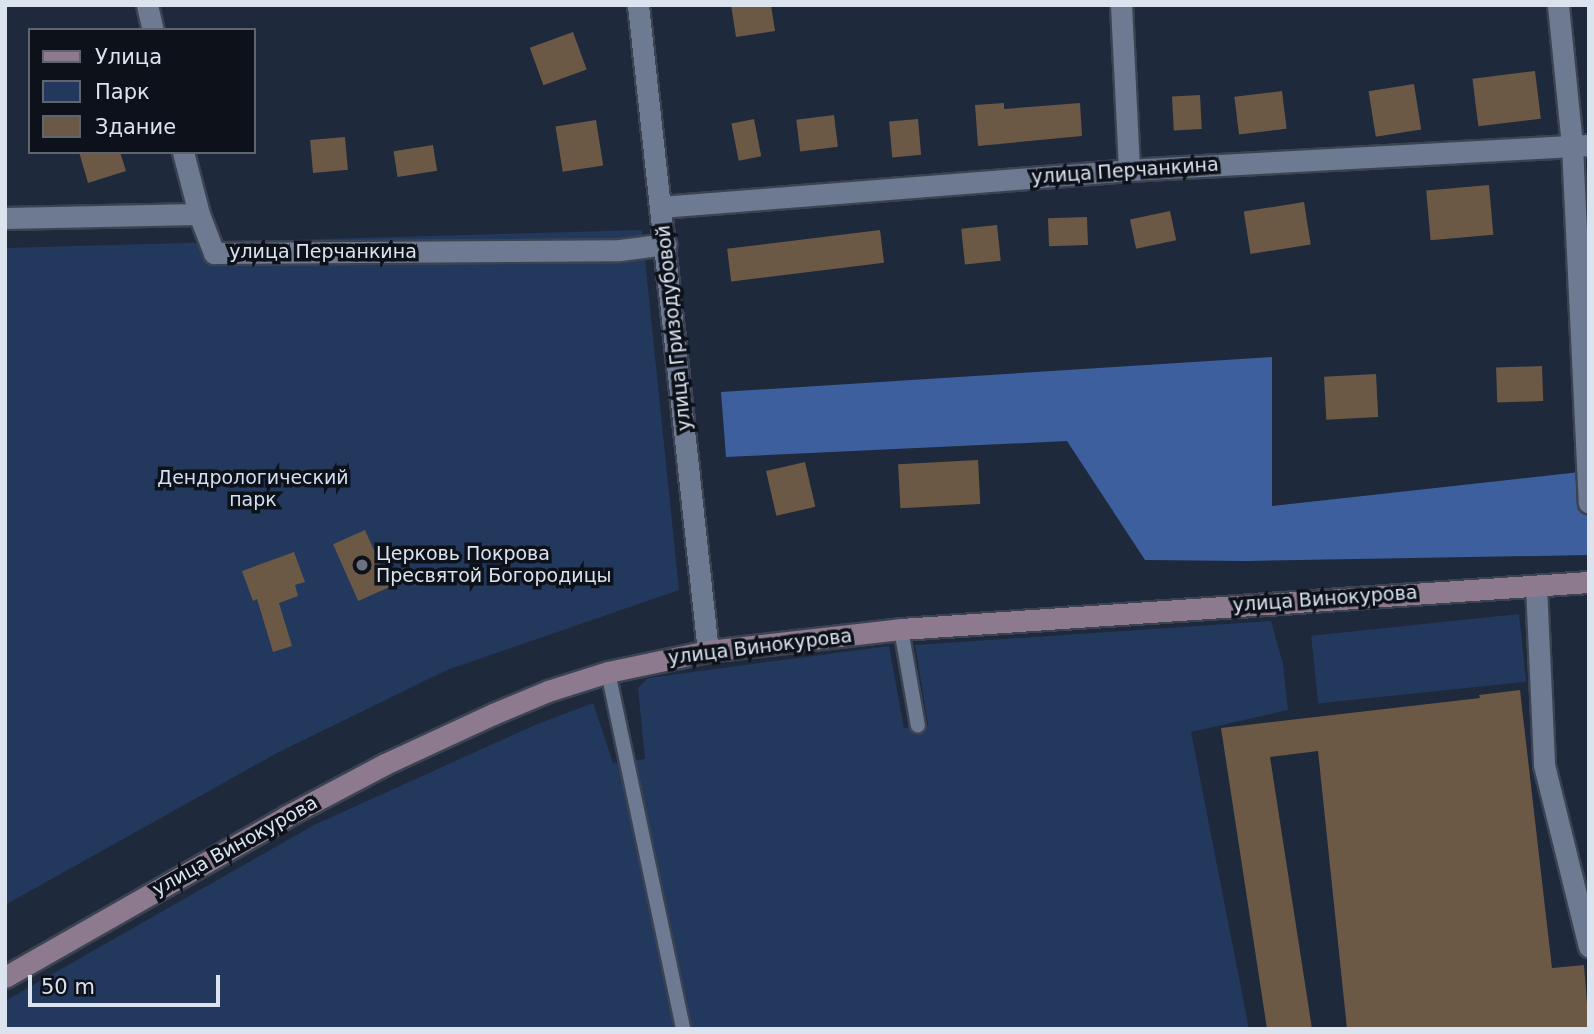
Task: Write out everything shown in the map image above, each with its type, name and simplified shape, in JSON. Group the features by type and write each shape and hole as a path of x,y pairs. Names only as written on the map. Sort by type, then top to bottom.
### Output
{"main road":[{"name":"улица Винокурова","path":"5,977 285,817 385,764 526,700 607,672 708,651 901,629 1589,582"}],"street":[{"path":"147,5 153,28"},
{"name":"улица Гризодубовой","path":"638,5 708,651"},
{"path":"1121,5 1129,170"},
{"path":"1558,5 1580,146 1589,503"},
{"name":"улица Перчанкина","path":"662,207 1129,170 1580,146"},
{"path":"5,218 199,215 184,154"},
{"name":"улица Перчанкина","path":"199,215 214,253 620,250 666,244"},
{"path":"1536,586 1544,765 1589,947"}],"lane":[{"path":"901,629 918,726"},
{"path":"607,672 682,1029"}],"green space":[{"name":"Дендрологический парк","path":"642,230 679,590 447,670 277,753 5,905 5,248"},
{"path":"1519,614 1526,682 1318,703 1311,636"},
{"path":"1271,621 1283,664 1288,710 1191,732 1249,1029 5,1029 5,1001 314,825 535,725 593,703 613,763 645,759 638,688 648,678 889,646 904,728 928,725 915,645"}],"shaded area":[{"path":"1272,357 1272,506 1589,471 1589,555 1247,561 1145,560 1067,441 726,457 721,392"}],"building":[{"path":"731,5 771,5 775,31 736,37"},
{"path":"573,32 587,70 543,85 530,48"},
{"path":"1535,71 1541,119 1478,126 1472,79"},
{"path":"1414,84 1421,129 1376,137 1369,91"},
{"path":"1282,91 1287,129 1239,135 1234,97"},
{"path":"1200,95 1202,129 1174,130 1172,96"},
{"path":"1004,103 1004,109 1080,103 1082,136 978,146 975,105"},
{"path":"834,115 838,147 800,151 796,120"},
{"path":"754,119 761,156 739,161 731,123"},
{"path":"918,119 921,155 892,157 889,122"},
{"path":"596,120 603,165 563,172 556,126"},
{"path":"345,137 348,170 313,173 310,140"},
{"path":"433,145 437,171 398,177 393,151"},
{"path":"80,154 121,154 126,171 88,183"},
{"path":"1489,185 1493,235 1431,240 1426,190"},
{"path":"1304,202 1311,244 1250,254 1244,212"},
{"path":"1170,211 1176,240 1136,249 1130,220"},
{"path":"1087,217 1088,245 1049,246 1048,218"},
{"path":"997,225 1001,261 965,265 961,229"},
{"path":"880,230 884,263 731,282 727,249"},
{"path":"1542,366 1543,401 1497,403 1496,368"},
{"path":"1376,374 1378,417 1326,420 1324,377"},
{"path":"978,460 980,504 900,508 898,464"},
{"path":"805,462 815,507 776,516 766,471"},
{"name":"Церковь Покрова Пресвятой Богородицы","path":"365,530 390,587 358,601 333,544"},
{"path":"294,552 305,582 295,585 298,596 279,603 292,646 273,652 257,599 253,601 242,571"},
{"path":"1520,690 1552,968 1584,965 1589,1029 1347,1029 1318,751 1270,757 1312,1029 1267,1029 1221,728 1480,698 1479,695"}],"place":[{"name":"Церковь Покрова Пресвятой Богородицы","path":"362,565"}]}
